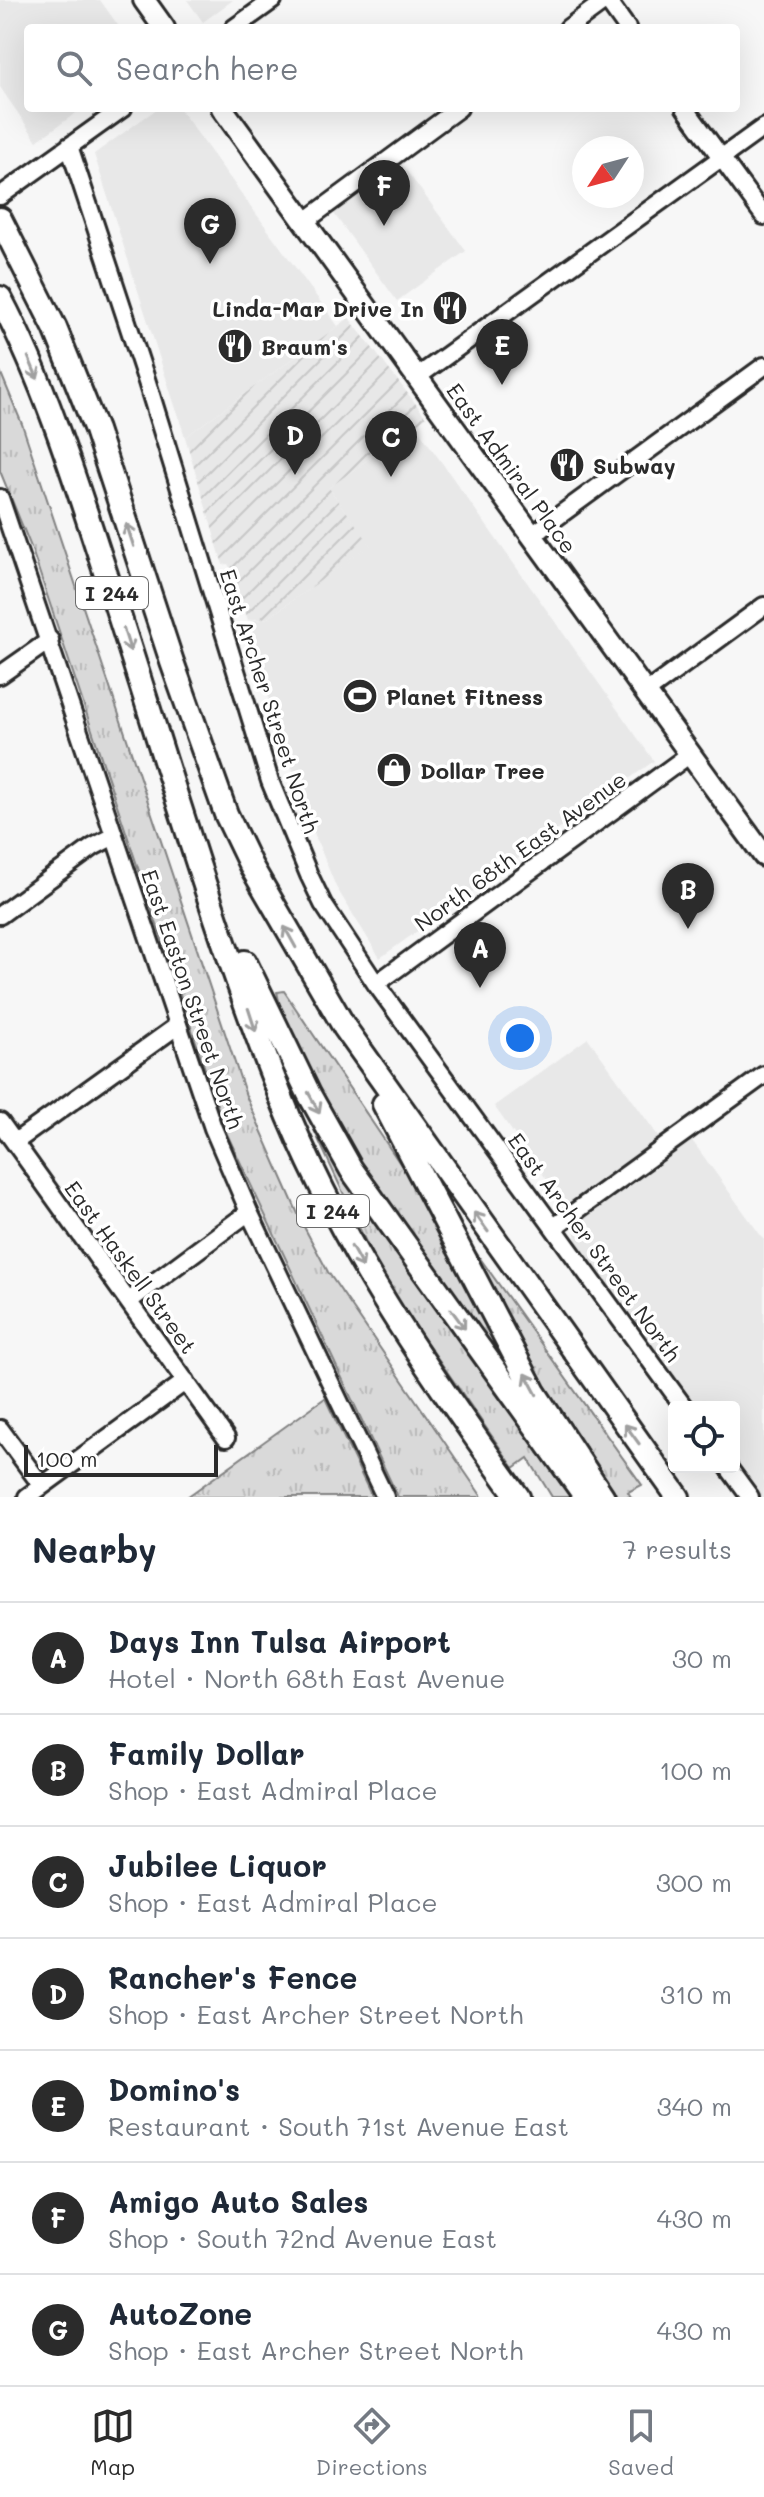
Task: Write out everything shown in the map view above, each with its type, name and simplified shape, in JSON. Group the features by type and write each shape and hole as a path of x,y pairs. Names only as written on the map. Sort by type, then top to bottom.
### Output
{"highway":[{"name":"I 244","path":"0,219 55,328 96,430 172,662 226,814 293,944 345,1028 678,1497"},
{"name":"I 244","path":"0,298 35,372 71,470 280,1095 334,1215 390,1315 518,1497"},
{"path":"210,893 309,1094 351,1169 586,1497"},
{"path":"345,1028 534,1392 603,1497"}],"main road":[{"path":"144,0 161,24"},
{"name":"East Admiral Place","path":"225,112 645,693 760,843"}],"street":[{"path":"240,24 273,0"},
{"path":"573,24 606,0 624,24"},
{"path":"0,196 117,112"},
{"path":"304,222 454,112"},
{"path":"688,112 764,216"},
{"path":"417,377 764,127"},
{"name":"East Archer Street North","path":"69,146 277,802 323,904 376,984 680,1401"},
{"path":"531,536 764,366"},
{"name":"East Easton Street North","path":"0,498 177,1026 219,1142 249,1212 385,1497"},
{"path":"645,693 764,606"},
{"path":"0,675 50,640"},
{"name":"North 68th East Avenue","path":"376,984 690,754"},
{"path":"0,915 93,847 114,836"},
{"path":"15,1142 177,1026"},
{"path":"554,1227 764,1075"},
{"name":"East Haskell Street","path":"0,1122 226,1438"},
{"path":"129,1301 249,1212"},
{"path":"27,1497 186,1381"},
{"path":"0,1429 42,1486"},
{"path":"732,1473 750,1497"}],"shaded area":[{"path":"0,0 100,0 117,24 24,24 24,112 77,112 37,141 0,87"},
{"path":"187,0 233,0 203,22"},
{"path":"152,112 182,112 338,326 185,437 94,154"},
{"path":"400,162 466,251 397,301 332,211"},
{"path":"349,318 426,417 329,488 371,545 268,618 248,620 232,571 228,564 223,565 185,437"},
{"path":"415,425 654,761 380,958 336,887 316,838 268,697 248,621 268,618 370,545 329,488"},
{"path":"588,1038 661,1140 567,1208 494,1106"},
{"path":"691,1139 764,1240 764,1497 760,1497 740,1469 740,1401 691,1401 576,1242 574,1226"}],"green space":[{"path":"0,371 22,424 246,1096 302,1223 328,1272 482,1497 398,1497 226,1132 31,547 0,471"},
{"path":"284,991 432,1211 526,1395 358,1166 284,1023 277,992"},
{"path":"284,1065 365,1206 570,1497 552,1497 528,1458 514,1468 407,1314 376,1264"},
{"path":"462,1233 642,1485 628,1492 631,1497 613,1497 568,1434"},
{"path":"325,1398 372,1497 187,1497"}],"place":[{"name":"Amigo Auto Sales","path":"384,226"},
{"name":"AutoZone","path":"210,264"},
{"name":"Linda-Mar Drive In","path":"450,308"},
{"name":"Braum's","path":"235,346"},
{"name":"Domino's","path":"502,385"},
{"name":"Subway","path":"567,465"},
{"name":"Rancher's Fence","path":"295,475"},
{"name":"Jubilee Liquor","path":"391,477"},
{"name":"Planet Fitness","path":"360,696"},
{"name":"Dollar Tree","path":"394,770"},
{"name":"Family Dollar","path":"688,929"},
{"name":"Days Inn Tulsa Airport","path":"480,988"}]}
